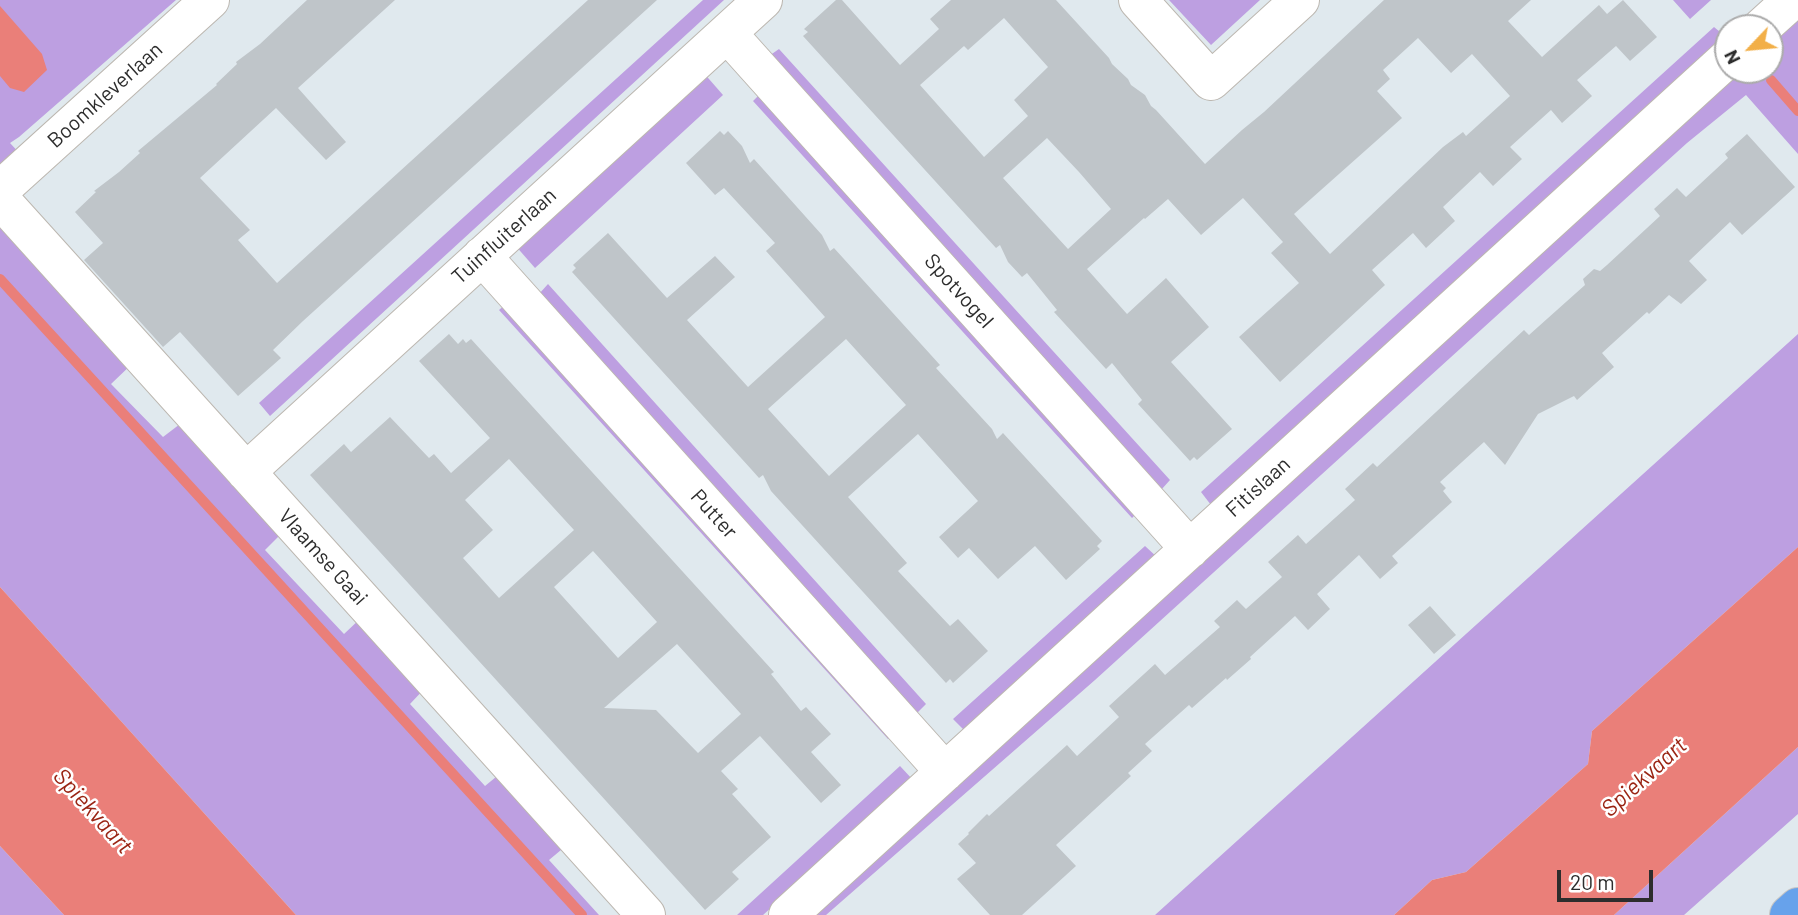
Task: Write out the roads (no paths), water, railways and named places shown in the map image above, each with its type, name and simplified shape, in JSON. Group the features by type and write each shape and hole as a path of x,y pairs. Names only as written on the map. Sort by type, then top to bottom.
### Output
{"main road":[{"path":"1789,915 1798,907"}],"street":[{"name":"Boomkleverlaan","path":"0,190 210,0"},
{"name":"Tuinfluiterlaan","path":"246,471 763,0"},
{"path":"1138,0 1211,81 1300,0"},
{"name":"Spotvogel","path":"727,33 1190,549"},
{"name":"Fitislaan","path":"788,915 1714,71"},
{"name":"Vlaamse Gaai","path":"0,200 646,915"},
{"name":"Putter","path":"482,256 945,772"}],"water":[{"path":"0,6 42,54 47,70 24,92 10,88 0,76"},
{"name":"Spiekvaart","path":"1798,547 1798,747 1614,915 1394,915 1432,880 1466,872 1588,764 1592,731"},
{"name":"Spiekvaart","path":"0,587 296,915 64,915 0,846"}],"waterway":[{"path":"1774,84 1798,111"},
{"path":"0,279 582,915"}]}
